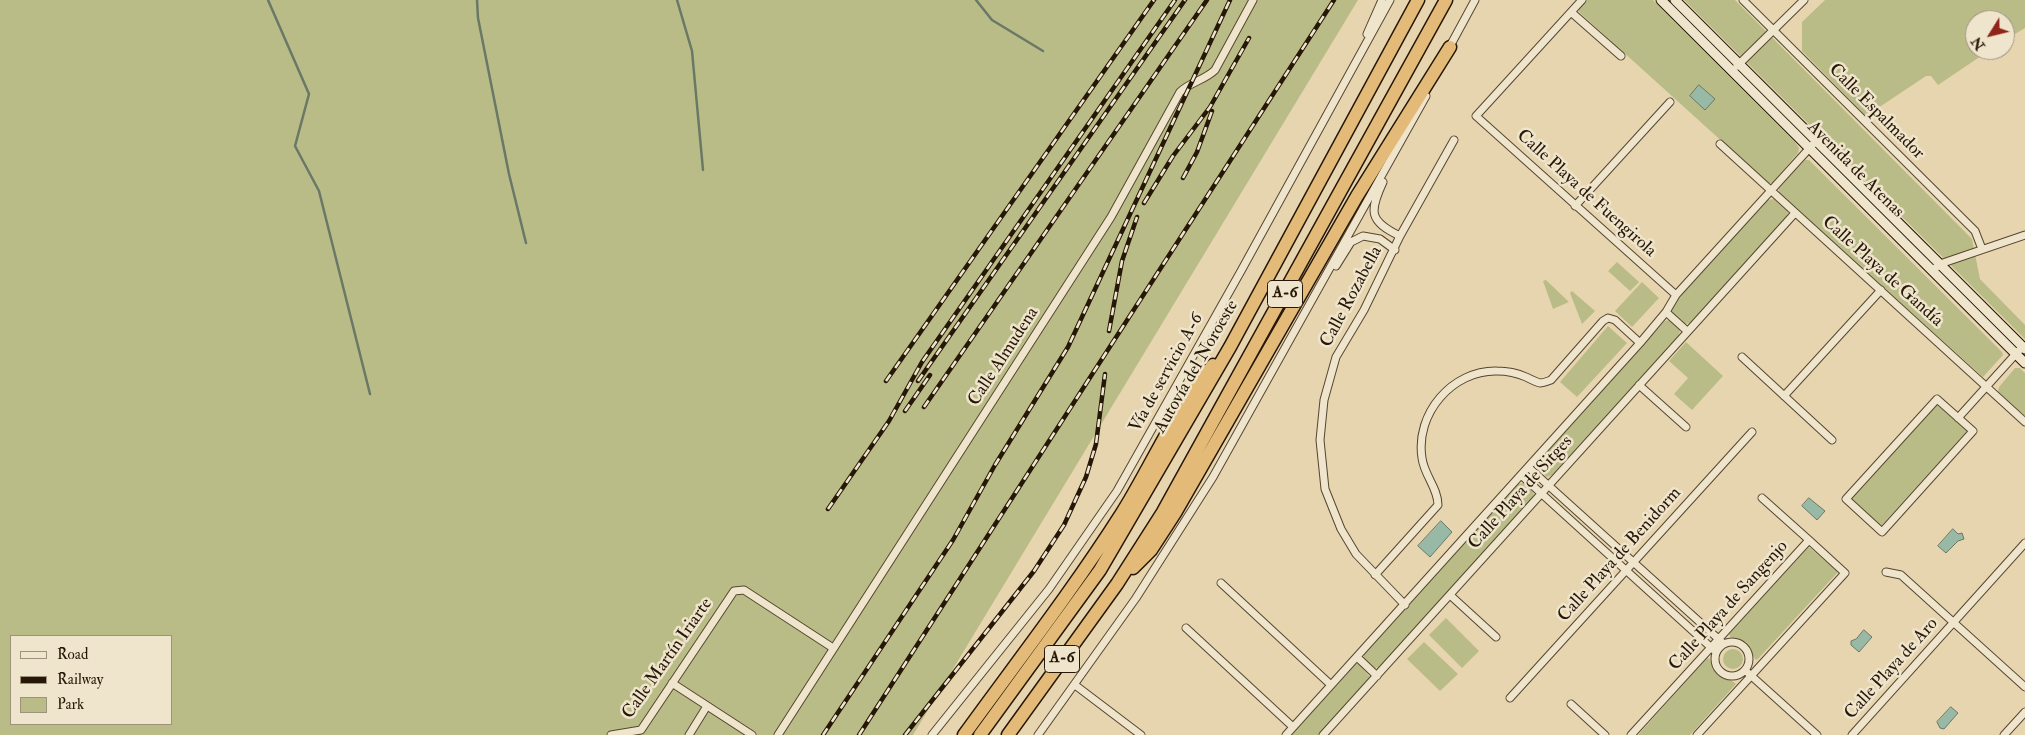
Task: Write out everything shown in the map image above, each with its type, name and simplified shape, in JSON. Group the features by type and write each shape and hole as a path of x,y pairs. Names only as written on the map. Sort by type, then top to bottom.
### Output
{"highway":[{"name":"Autovía del Noroeste","path":"980,735 1100,570 1230,346 1418,0"},
{"name":"A-6","path":"1008,735 1117,584 1163,512 1446,0"},
{"path":"1117,584 1151,550 1175,513 1357,196 1450,47"},
{"path":"964,735 1092,560 1138,488 1198,382 1230,346"}],"main road":[{"name":"Avenida de Atenas","path":"1661,0 2025,364"},
{"name":"Avenida de Atenas","path":"1675,0 2024,348"}],"street":[{"name":"Calle Almudena","path":"778,735 833,648 878,583 1111,217 1180,92 1185,86 1210,75 1215,70 1253,0"},
{"path":"1378,0 1378,8"},
{"path":"1346,79 1382,0"},
{"name":"Vía de servicio A-6","path":"932,735 1049,589 1117,491 1390,0"},
{"path":"1400,236 1384,228 1376,218 1373,204 1475,0"},
{"path":"1582,0 1571,12 1620,56"},
{"name":"Calle Espalmador","path":"1743,0 1976,231 1982,248"},
{"path":"1732,70 1804,0"},
{"name":"Calle Playa de Fuengirola","path":"1571,12 1476,116 1676,295"},
{"path":"1576,206 1670,102"},
{"path":"1038,735 1075,686 1136,598 1212,476 1418,111"},
{"name":"Calle Rozabella","path":"1404,605 1374,576 1356,554 1346,538 1328,497 1325,489 1320,440 1324,400 1336,357 1395,250 1400,236 1454,140"},
{"name":"Calle Playa de Sitges","path":"1286,735 1640,344 1666,312 1676,295 1816,141"},
{"name":"Calle Playa de Gandía","path":"1720,144 2025,422"},
{"name":"Calle Playa de Sitges","path":"1323,735 1795,213"},
{"path":"1932,271 1940,264 1982,248 2025,235"},
{"path":"1295,330 1351,242 1363,236 1380,239 1395,250"},
{"path":"1784,396 1880,290"},
{"path":"1666,312 1687,331"},
{"path":"1374,576 1438,504 1438,496 1427,478 1422,459 1421,438 1428,416 1440,397 1453,385 1468,376 1487,371 1507,371 1541,383 1551,380 1603,321 1608,318 1615,320 1640,344"},
{"path":"1958,418 2016,354 2024,348"},
{"path":"1742,357 1832,440"},
{"path":"1639,385 1686,427"},
{"path":"1937,399 1958,418 1972,431 1882,532 1846,499 1937,399"},
{"name":"Calle Playa de Benidorm","path":"1510,698 1752,432"},
{"path":"1528,467 1721,642 1734,642 1744,648 1749,658 1748,672"},
{"path":"1521,475 1714,650 1715,663 1721,672 1732,676 1748,672"},
{"path":"1762,498 1809,540"},
{"name":"Calle Playa de Sangenjo","path":"1697,735 1748,672 1845,573 1809,540 1721,642"},
{"name":"Calle Playa de Aro","path":"1852,735 2025,543"},
{"path":"1886,572 1901,575 2025,687"},
{"path":"1221,583 1331,685"},
{"name":"Calle Martín Iriarte","path":"611,735 641,730 730,594 738,590 744,590 833,648"},
{"path":"1450,595 1496,637"},
{"path":"1186,628 1293,727"},
{"path":"1714,650 1721,642"},
{"name":"Calle Playa de Sangenjo","path":"1631,735 1714,650"},
{"path":"1357,657 1377,676"},
{"path":"1748,672 1817,735"},
{"path":"672,683 752,735"},
{"path":"1075,686 1141,735"},
{"path":"1571,704 1605,735"},
{"path":"689,735 707,706"},
{"path":"2004,735 2025,712"}],"green space":[{"path":"0,0 1358,0 913,735 0,735"},
{"path":"1587,0 1653,0 1795,142 1799,148 1798,153 1772,183 1768,183 1579,12 1579,8"},
{"path":"1684,0 1735,0 1972,239 1980,279 2025,325 2025,339"},
{"path":"1825,0 2025,0 2025,28 2015,34 2015,10 1965,10 1965,60 1975,60 1938,85 1931,76 1926,76 1866,116 1802,51 1802,22"},
{"path":"1805,160 1809,160 2002,352 2003,355 1983,377 1779,193 1779,188"},
{"path":"1774,199 1788,212 1787,217 1690,323 1685,324 1671,311 1671,305 1768,200"},
{"path":"1617,262 1639,282 1630,291 1608,271"},
{"path":"1546,280 1569,302 1553,309 1543,281"},
{"path":"1642,282 1659,298 1632,327 1615,311"},
{"path":"1572,291 1595,311 1582,324 1570,293"},
{"path":"1669,320 1680,330 1679,335 1552,475 1547,477 1536,468 1539,461 1665,321"},
{"path":"1608,326 1627,343 1577,397 1560,382"},
{"path":"1686,342 1723,376 1692,410 1674,394 1688,378 1669,361"},
{"path":"2015,368 2020,368 2025,373 2025,416 1998,392 1999,387"},
{"path":"1937,405 1967,431 1881,526 1852,499"},
{"path":"1524,483 1533,492 1534,496 1380,667 1375,668 1364,658 1364,654 1518,484"},
{"path":"1809,547 1838,572 1757,660 1746,642 1730,637 1729,634"},
{"path":"1446,618 1479,651 1462,668 1429,635"},
{"path":"1424,642 1458,674 1440,691 1407,659"},
{"path":"1729,649 1737,649 1743,655 1743,663 1737,669 1729,669 1723,663 1723,655"},
{"path":"1707,658 1710,659 1712,667 1718,675 1736,684 1690,735 1638,735"},
{"path":"1355,664 1359,664 1370,677 1318,735 1291,735"}],"shaded area":[{"path":"1699,85 1715,99 1705,110 1690,96"},
{"path":"1809,498 1825,511 1817,520 1802,506"},
{"path":"1441,521 1452,532 1430,557 1418,546"},
{"path":"1953,529 1958,534 1962,533 1964,539 1958,541 1946,553 1938,546"},
{"path":"1864,630 1872,637 1859,652 1851,645 1851,641 1856,639"},
{"path":"1951,707 1958,713 1944,729 1940,728 1937,722"}],"waterway":[{"path":"268,0 309,94 295,146 319,191 370,394"},
{"path":"477,0 478,18 509,174 526,243"},
{"path":"677,0 692,51 703,170"},
{"path":"976,0 992,20 1043,51"}],"railway":[{"path":"886,381 1154,0"},
{"path":"828,509 889,421 922,362 1175,0"},
{"path":"918,381 1185,0"},
{"path":"924,407 1207,0"},
{"path":"823,735 953,540 995,465 1068,347 1230,0"},
{"path":"859,735 1334,0"},
{"path":"1144,203 1173,156 1210,107 1249,38"},
{"path":"1183,178 1197,152 1212,111"},
{"path":"1109,331 1122,261 1137,217"},
{"path":"905,735 1034,571 1064,525 1086,477 1096,444 1105,374"},
{"path":"905,411 930,375"}]}
